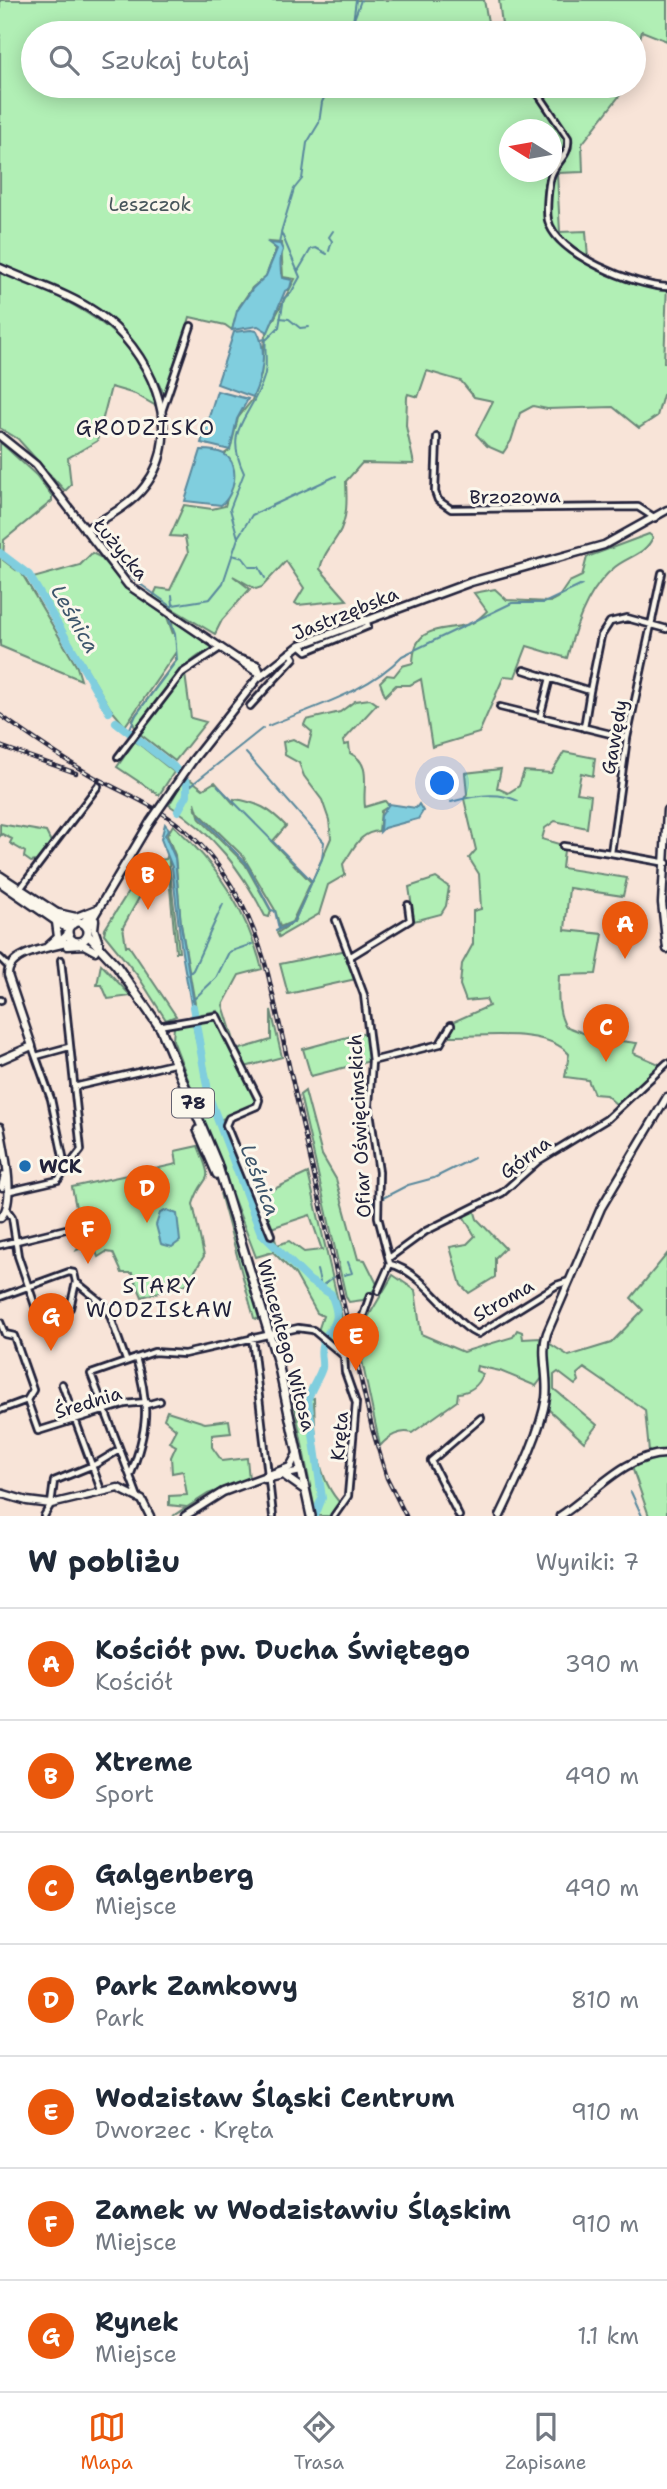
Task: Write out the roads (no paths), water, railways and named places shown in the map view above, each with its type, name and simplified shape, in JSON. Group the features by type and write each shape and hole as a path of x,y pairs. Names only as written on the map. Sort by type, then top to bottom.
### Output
{"main road":[{"path":"0,876 53,914 71,932 85,932"},
{"path":"0,882 53,914"},
{"path":"71,932 85,932"},
{"name":"Wincentego Witosa","path":"85,932 122,975 158,1026 177,1063 222,1184 270,1333 299,1452 303,1489 311,1516"},
{"name":"Wincentego Witosa","path":"158,1026 212,1166 222,1184"}],"street":[{"path":"541,98 568,138 564,160 551,176 548,213 552,228 590,262 648,285 667,287"},
{"path":"0,268 84,305 107,320 146,366 156,387 162,411 161,440 148,482 135,497 85,530"},
{"path":"162,411 191,326"},
{"name":"Łużycka","path":"0,436 36,465 115,571 140,596 261,675"},
{"name":"Brzozowa","path":"437,437 435,492 439,500 451,509 638,507 656,519"},
{"name":"Jastrzębska","path":"85,932 150,822 193,760 261,675 290,651 366,619 471,582 604,545 656,519 667,510"},
{"name":"Gawędy","path":"611,853 627,738 662,573"},
{"path":"584,727 601,636 610,622 626,618 667,629"},
{"path":"118,757 182,673 220,648"},
{"path":"250,706 294,658 290,651"},
{"path":"254,683 254,668 271,666"},
{"path":"524,670 590,691"},
{"path":"540,717 550,678"},
{"path":"500,706 627,738"},
{"path":"20,889 98,786"},
{"path":"667,810 663,912 667,949"},
{"path":"563,846 666,862"},
{"path":"351,956 411,920 408,905"},
{"path":"53,914 76,917 101,906"},
{"name":"Jastrzębska","path":"85,932 101,906"},
{"path":"43,951 59,935 59,927 53,914"},
{"path":"8,967 17,958 55,947 82,945 99,950 94,929 95,918"},
{"name":"Ofiar Oświęcimskich","path":"336,920 364,995 372,1061 369,1105 379,1172 378,1217 390,1261"},
{"path":"55,947 71,932"},
{"path":"0,958 8,967 8,975 51,1099 66,1174"},
{"path":"4,1192 58,1180 66,1174 81,1150 61,960"},
{"path":"158,1026 217,1016 259,1100 257,1106 229,1118 226,1125 271,1235"},
{"path":"372,1061 440,1044 451,1025"},
{"path":"0,1060 32,1046"},
{"path":"36,1056 69,1047"},
{"name":"Górna","path":"390,1261 426,1231 502,1193 542,1158 607,1119 667,1063"},
{"path":"74,1087 173,1064"},
{"path":"500,1516 541,1417 546,1397 545,1336 601,1208 667,1097"},
{"path":"0,1127 5,1169 4,1214 12,1217 15,1243 40,1320"},
{"path":"0,1245 74,1227"},
{"path":"378,1291 390,1261"},
{"name":"Stroma","path":"390,1261 424,1284 468,1329 478,1334 557,1285 569,1281"},
{"path":"0,1297 65,1273 74,1273 76,1282 70,1308"},
{"path":"76,1282 107,1307 126,1360"},
{"path":"150,1516 130,1478 91,1374 154,1352 180,1355 270,1333 307,1328 322,1336 344,1356 361,1353 366,1344 364,1308 370,1296"},
{"path":"0,1322 2,1335 14,1336 33,1390 27,1400 0,1410"},
{"path":"252,1337 273,1516"},
{"name":"Kręta","path":"334,1516 348,1496 356,1403 345,1372 344,1356"},
{"path":"0,1493 27,1501 51,1504 101,1490 126,1487 144,1441 146,1403 136,1358"},
{"path":"62,1384 101,1490"},
{"name":"Średnia","path":"27,1400 38,1431 104,1411 160,1401"},
{"path":"460,1516 431,1461 481,1419"},
{"path":"44,1516 51,1504 54,1481 91,1466 119,1450"},
{"path":"185,1516 223,1492 267,1478 290,1467 299,1452"},
{"path":"561,1516 632,1464 646,1457 667,1454"},
{"path":"290,1467 301,1471"},
{"path":"267,1478 301,1471"},
{"path":"284,1476 296,1481 303,1489"},
{"path":"118,1488 138,1497"}],"water":[{"path":"269,243 280,244 283,250 280,260 281,274 282,278 292,280 290,288 285,291 268,332 258,326 232,330 237,311 253,288 266,276 277,249"},
{"path":"257,331 263,355 261,373 253,397 217,384 234,332"},
{"path":"217,391 248,399 237,419 230,450 201,443"},
{"path":"201,450 224,454 233,465 233,487 221,505 185,501"},
{"path":"389,804 416,808 419,804 423,811 418,819 384,828 380,832 381,816"},
{"path":"165,824 169,829 165,835 175,858 181,925 196,1016 193,1016 182,953 172,867 161,839"},
{"path":"167,1210 177,1214 180,1241 172,1247 161,1244 156,1225 160,1213"}],"waterway":[{"path":"353,21 356,0"},
{"path":"353,21 361,0"},
{"path":"267,339 279,327 284,298 291,293 300,277 281,232 294,189 302,179 307,143 319,123 324,98"},
{"path":"329,251 332,241 329,237 333,231"},
{"path":"279,244 281,233"},
{"path":"298,271 311,249 316,248 327,254"},
{"path":"280,318 289,319 300,328 309,327"},
{"path":"261,340 265,339"},
{"path":"170,610 173,605 210,599 223,583 238,538 230,509 244,473 238,457 237,433 264,377 266,339"},
{"path":"238,537 252,515 336,476"},
{"path":"94,533 133,579 171,606"},
{"name":"Leśnica","path":"0,553 29,575 109,712"},
{"path":"232,555 243,558 250,567 259,567 265,578"},
{"path":"268,726 357,689 388,669 402,656 512,603 544,603 582,585"},
{"path":"172,595 173,605"},
{"path":"128,733 136,715 177,660 175,634 169,619"},
{"name":"Leśnica","path":"116,722 174,767 187,782 187,795 178,811"},
{"path":"189,787 263,728"},
{"path":"246,753 324,842 322,859 297,915 293,922 276,931"},
{"path":"218,786 311,880"},
{"path":"451,802 494,795 518,801"},
{"path":"200,816 246,863 271,910 275,911 279,929"},
{"path":"188,975 193,970 223,904"},
{"path":"192,1001 216,978 229,952 252,944"},
{"name":"Leśnica","path":"193,1007 209,1097 261,1233 310,1281 331,1294 337,1314 334,1325 324,1339 321,1349 322,1368 308,1399 322,1498 315,1516"},
{"path":"381,1199 408,1185 434,1178 474,1158"},
{"path":"370,1203 374,1202"},
{"path":"344,1275 352,1273 348,1262"},
{"path":"317,1270 322,1290"},
{"path":"324,1284 334,1277"},
{"path":"631,1492 642,1516"}],"railway":[{"path":"0,715 94,777 157,810 185,830 218,865 243,906 268,974 372,1428 387,1478 406,1516"},
{"path":"0,746 76,773"}],"place":[{"name":"Xtreme","path":"148,910"},
{"name":"Kościół pw. Ducha Świętego","path":"625,959"},
{"name":"Galgenberg","path":"606,1062"},
{"name":"WCK","path":"25,1166"},
{"name":"Park Zamkowy","path":"147,1223"},
{"name":"Zamek w Wodzisławiu Śląskim","path":"88,1264"},
{"name":"Rynek","path":"51,1351"},
{"name":"Wodzisław Śląski Centrum","path":"356,1371"}],"district":[{"name":"GRODZISKO","path":"146,428"},
{"name":"STARY WODZISŁAW","path":"160,1298"}],"park label":[{"name":"Leszczok","path":"150,204"}]}
